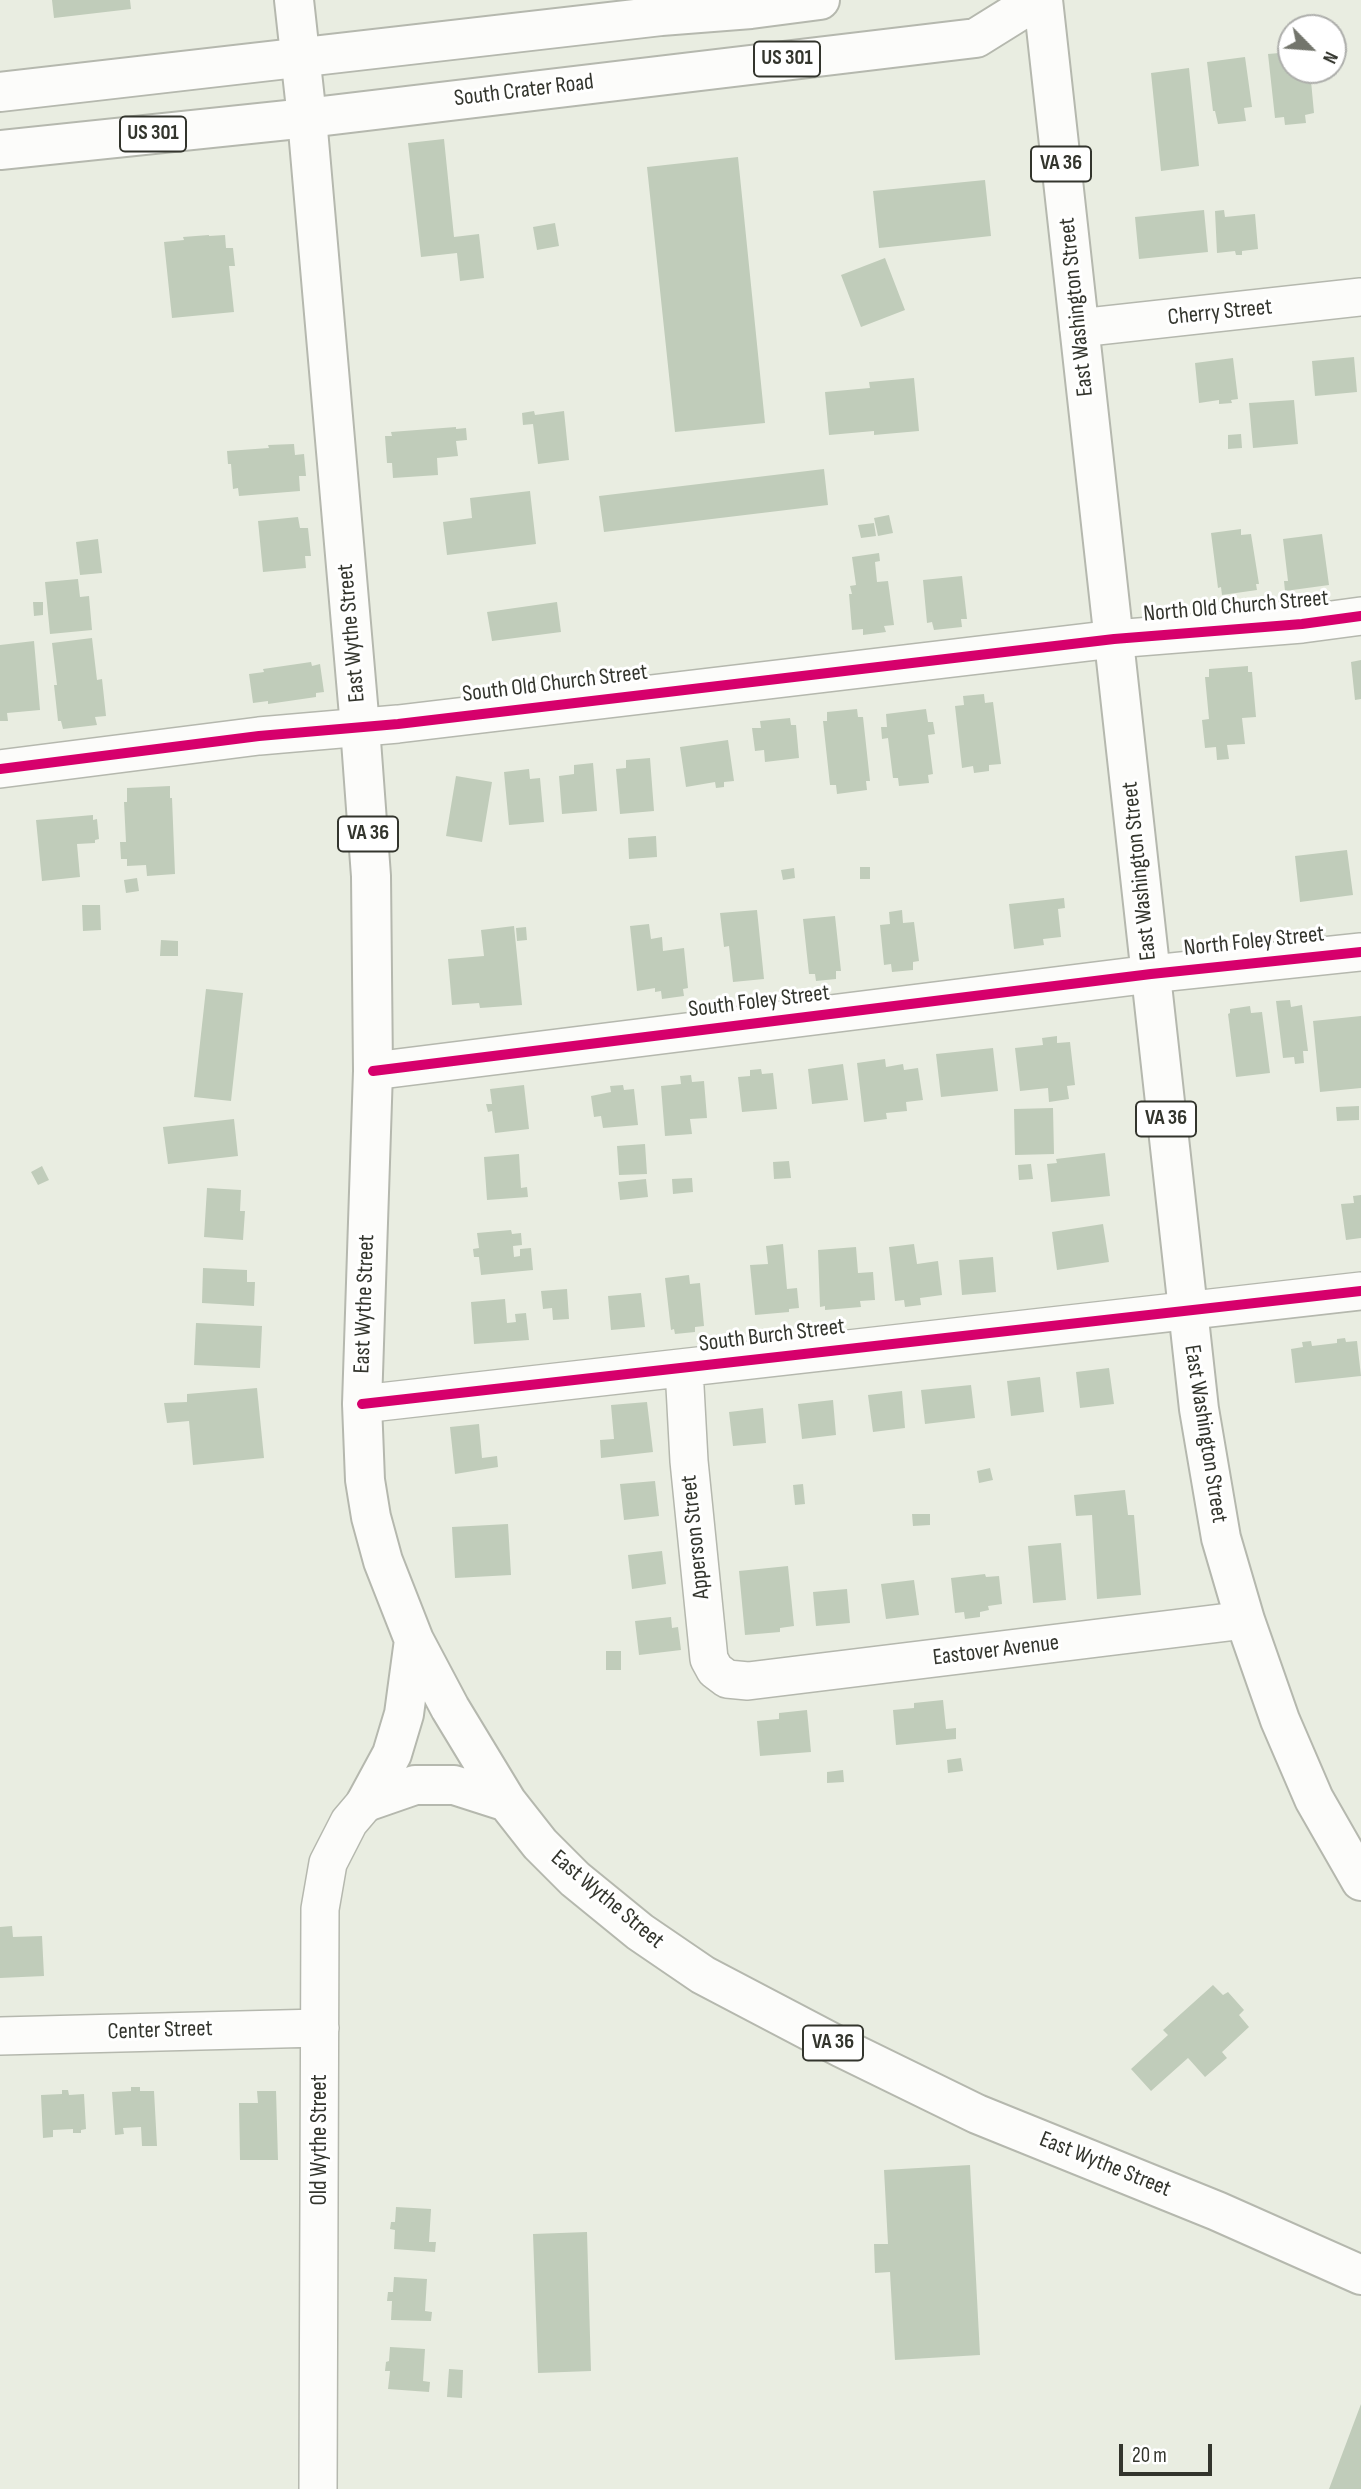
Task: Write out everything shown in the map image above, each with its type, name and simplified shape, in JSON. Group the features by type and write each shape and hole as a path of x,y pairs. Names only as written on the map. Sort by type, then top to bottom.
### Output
{"main road":[{"name":"East Wythe Street","path":"294,0 307,118 371,876 373,1070 362,1404 365,1480 371,1517 383,1561 414,1640 450,1709 507,1802 540,1844 575,1878 640,1933 704,1975 842,2048 977,2114 1179,2195 1361,2275"},
{"name":"US 301","path":"0,92 648,17 751,9 820,0"},
{"name":"South Crater Road","path":"0,150 307,118 976,38 1037,0"},
{"name":"East Washington Street","path":"1043,0 1199,1409 1221,1538 1245,1620 1280,1720 1314,1799 1361,1881"},
{"path":"366,1802 392,1754 404,1714 414,1640"},
{"path":"366,1802 415,1785 454,1785 507,1802"},
{"path":"1309,2251 1361,2248"}],"street":[{"name":"Cherry Street","path":"1079,328 1361,297"},
{"name":"North Old Church Street","path":"1114,639 1302,624 1361,616"},
{"name":"South Old Church Street","path":"0,769 259,736 360,727 1114,639"},
{"name":"North Foley Street","path":"1151,974 1361,952"},
{"name":"South Foley Street","path":"373,1070 1151,974"},
{"name":"South Burch Street","path":"362,1404 1361,1291"},
{"name":"Apperson Street","path":"684,1367 690,1473 709,1658 715,1670 727,1679 748,1681"},
{"name":"Eastover Avenue","path":"748,1681 1245,1620"},
{"name":"Old Wythe Street","path":"318,2489 320,1909 328,1863 349,1822 366,1802"},
{"name":"Center Street","path":"0,2036 320,2028"}],"building":[{"path":"52,0 130,0 131,9 54,18"},
{"path":"1277,53 1277,84 1311,84 1314,113 1305,115 1306,123 1285,125 1284,117 1275,118 1268,54"},
{"path":"1245,57 1252,107 1244,108 1246,121 1218,124 1213,111 1207,62"},
{"path":"1189,68 1199,166 1161,171 1151,73"},
{"path":"444,139 454,237 479,234 484,278 460,281 457,253 421,257 408,143"},
{"path":"738,157 765,423 675,432 647,167"},
{"path":"985,180 991,236 879,248 873,191"},
{"path":"1204,210 1208,252 1139,259 1135,217"},
{"path":"1224,210 1225,217 1255,214 1258,249 1242,251 1242,255 1236,255 1235,251 1217,253 1215,211"},
{"path":"555,223 559,246 537,250 533,227"},
{"path":"225,235 226,248 233,248 235,266 229,266 234,312 172,318 164,242"},
{"path":"885,258 905,310 861,327 841,275"},
{"path":"1354,357 1357,392 1315,396 1312,361"},
{"path":"1233,358 1238,399 1231,400 1232,403 1219,404 1219,400 1199,403 1195,363"},
{"path":"914,378 919,431 829,435 825,392 870,388 869,382"},
{"path":"1294,400 1298,444 1253,448 1249,403"},
{"path":"534,411 535,415 564,411 569,460 538,464 533,424 523,425 522,413"},
{"path":"466,428 467,440 456,441 458,456 437,458 438,475 393,478 392,463 387,463 385,436 392,436 391,432"},
{"path":"1241,434 1242,448 1228,449 1228,435"},
{"path":"294,444 295,455 304,454 306,476 299,476 300,491 239,496 238,488 233,489 227,451"},
{"path":"824,469 828,505 604,532 599,496"},
{"path":"530,491 536,544 447,555 443,522 472,518 470,498"},
{"path":"889,515 893,533 878,536 874,518"},
{"path":"298,517 300,528 308,528 311,556 305,556 306,568 263,572 258,521"},
{"path":"874,523 876,536 861,538 858,525"},
{"path":"1241,529 1241,535 1251,534 1259,584 1256,584 1257,590 1222,595 1221,587 1218,588 1211,533"},
{"path":"1322,534 1329,585 1285,591 1284,581 1288,581 1283,539"},
{"path":"98,539 102,573 80,575 76,542"},
{"path":"879,553 880,561 875,562 877,582 888,581 894,625 884,626 886,632 863,635 863,629 852,630 849,594 852,594 850,586 856,585 852,557"},
{"path":"962,576 967,619 961,619 962,627 934,630 932,622 927,623 923,580"},
{"path":"78,579 80,597 89,596 92,630 50,634 45,582"},
{"path":"33,602 43,602 43,615 34,616"},
{"path":"557,602 561,632 492,641 487,612"},
{"path":"92,638 97,680 102,679 106,716 95,717 97,725 63,729 61,721 58,721 52,643"},
{"path":"34,641 40,710 7,713 8,721 0,721 0,645"},
{"path":"1361,660 1361,699 1355,700 1351,662"},
{"path":"311,662 312,666 320,664 324,692 316,693 316,697 268,704 268,701 253,703 249,674 264,672 263,669"},
{"path":"1248,666 1248,672 1252,672 1256,717 1242,718 1245,744 1227,745 1229,759 1217,760 1216,747 1205,748 1202,720 1209,719 1205,677 1209,677 1209,669"},
{"path":"984,694 985,703 993,702 1001,764 989,765 989,771 974,773 973,766 962,768 955,706 964,705 963,696"},
{"path":"857,709 858,717 863,717 870,781 866,781 867,790 837,794 836,785 830,785 823,721 827,721 827,712"},
{"path":"926,709 928,722 933,722 935,734 928,735 933,774 928,775 929,783 899,786 898,778 893,778 888,738 882,739 881,727 887,727 886,714"},
{"path":"790,718 791,725 796,725 799,758 765,762 764,750 755,751 752,728 761,728 760,721"},
{"path":"728,740 734,781 724,782 724,787 716,788 715,782 686,787 680,747"},
{"path":"650,758 654,811 620,814 616,769 626,768 626,760"},
{"path":"593,763 597,811 562,814 559,776 574,774 574,765"},
{"path":"529,769 530,779 540,778 544,822 509,825 504,772"},
{"path":"456,776 492,782 482,842 446,836"},
{"path":"170,786 175,874 147,876 146,865 127,866 127,859 121,859 120,842 126,842 124,802 127,802 127,788"},
{"path":"93,815 93,820 97,819 99,839 95,840 95,843 77,844 80,877 42,881 36,820"},
{"path":"656,836 657,857 629,859 628,838"},
{"path":"1347,850 1353,895 1300,902 1295,856"},
{"path":"860,867 870,867 870,879 860,879"},
{"path":"794,868 795,878 783,880 781,870"},
{"path":"137,878 139,891 126,893 124,880"},
{"path":"1064,898 1065,908 1058,909 1061,937 1043,939 1044,945 1014,949 1009,904"},
{"path":"82,905 100,905 101,930 83,931"},
{"path":"757,910 764,979 733,982 729,946 724,947 720,913"},
{"path":"902,910 903,923 914,922 919,961 913,962 913,970 892,972 891,964 884,965 880,925 890,924 889,912"},
{"path":"835,916 841,971 836,971 836,979 816,981 815,974 809,974 803,919"},
{"path":"649,924 651,939 662,937 663,951 684,948 688,988 683,989 684,996 662,999 661,991 655,992 655,988 637,991 630,926"},
{"path":"514,926 522,1005 480,1008 479,1003 452,1005 448,959 484,956 481,930"},
{"path":"526,927 527,940 517,941 516,928"},
{"path":"161,940 178,941 178,956 160,956"},
{"path":"206,989 243,993 231,1101 194,1097"},
{"path":"1290,1000 1291,1007 1302,1005 1308,1051 1303,1051 1304,1063 1295,1064 1294,1057 1283,1058 1276,1001"},
{"path":"1250,1006 1251,1013 1262,1012 1270,1073 1236,1077 1228,1014 1230,1009"},
{"path":"1361,1016 1361,1088 1320,1092 1313,1021"},
{"path":"1057,1036 1057,1043 1070,1042 1075,1085 1067,1086 1069,1099 1049,1102 1048,1088 1020,1091 1015,1048 1043,1045 1042,1038"},
{"path":"993,1048 998,1091 941,1097 936,1054"},
{"path":"885,1059 886,1067 903,1064 904,1070 918,1068 923,1100 906,1102 907,1111 886,1113 887,1119 864,1122 857,1063"},
{"path":"843,1064 848,1100 812,1104 808,1069"},
{"path":"761,1069 762,1074 773,1073 777,1109 742,1112 738,1077 750,1076 750,1070"},
{"path":"691,1075 692,1082 704,1081 707,1118 690,1119 692,1134 665,1136 661,1086 681,1084 680,1076"},
{"path":"524,1085 529,1129 495,1133 492,1111 488,1112 486,1104 492,1104 490,1089"},
{"path":"623,1085 624,1090 634,1089 638,1125 603,1128 601,1116 594,1117 591,1096 611,1092 610,1086"},
{"path":"1359,1106 1359,1120 1337,1121 1336,1107"},
{"path":"1053,1108 1054,1154 1015,1155 1014,1109"},
{"path":"234,1119 238,1156 168,1164 163,1127"},
{"path":"645,1144 647,1174 619,1175 617,1146"},
{"path":"1105,1153 1110,1196 1051,1202 1047,1164 1057,1163 1056,1159"},
{"path":"519,1154 521,1188 527,1187 528,1197 487,1200 484,1157"},
{"path":"789,1161 791,1178 774,1179 773,1162"},
{"path":"1031,1164 1033,1179 1019,1180 1018,1165"},
{"path":"42,1166 49,1180 38,1185 31,1172"},
{"path":"692,1178 693,1192 673,1194 672,1179"},
{"path":"646,1179 648,1197 620,1200 618,1182"},
{"path":"207,1188 241,1190 240,1211 245,1211 243,1240 204,1237"},
{"path":"1361,1195 1361,1238 1346,1240 1341,1204 1354,1203 1353,1196"},
{"path":"1103,1224 1109,1262 1057,1270 1052,1232"},
{"path":"511,1230 512,1234 521,1233 522,1245 513,1246 514,1257 520,1256 520,1249 531,1248 533,1270 481,1275 479,1257 474,1257 473,1249 479,1248 477,1233"},
{"path":"783,1244 787,1289 797,1288 799,1308 789,1309 789,1312 755,1315 750,1265 768,1264 766,1246"},
{"path":"914,1244 917,1264 938,1261 942,1295 920,1298 921,1305 905,1307 904,1300 895,1301 889,1247"},
{"path":"856,1247 858,1273 873,1272 875,1300 860,1301 861,1307 825,1310 825,1306 820,1307 818,1250"},
{"path":"993,1257 996,1292 962,1295 959,1260"},
{"path":"203,1268 247,1270 247,1282 255,1282 254,1306 202,1303"},
{"path":"689,1275 690,1284 700,1283 704,1326 695,1327 695,1332 675,1334 674,1329 671,1330 665,1278"},
{"path":"567,1289 569,1319 553,1320 552,1308 543,1309 541,1291"},
{"path":"641,1293 645,1327 611,1330 608,1296"},
{"path":"505,1299 507,1323 516,1322 515,1314 526,1313 529,1340 474,1344 471,1302"},
{"path":"196,1323 262,1326 260,1368 194,1365"},
{"path":"1345,1338 1346,1342 1357,1341 1361,1376 1295,1383 1291,1349 1303,1347 1302,1342 1311,1341 1312,1346 1337,1343 1337,1339"},
{"path":"1109,1368 1114,1404 1080,1408 1076,1372"},
{"path":"1040,1377 1044,1412 1011,1416 1007,1381"},
{"path":"971,1385 975,1418 925,1424 921,1390"},
{"path":"257,1388 264,1458 193,1465 189,1421 167,1423 164,1403 187,1402 187,1394"},
{"path":"902,1391 905,1428 873,1432 868,1395"},
{"path":"833,1400 836,1435 802,1439 798,1404"},
{"path":"647,1402 653,1452 601,1458 600,1440 614,1439 611,1405"},
{"path":"763,1408 766,1443 733,1446 729,1412"},
{"path":"479,1424 482,1458 497,1456 498,1467 455,1474 450,1427"},
{"path":"990,1468 993,1480 979,1483 977,1471"},
{"path":"655,1481 659,1516 624,1520 620,1484"},
{"path":"803,1484 805,1504 795,1505 793,1485"},
{"path":"1125,1490 1128,1515 1134,1515 1141,1595 1097,1599 1092,1515 1076,1516 1074,1495"},
{"path":"912,1514 930,1514 930,1525 913,1526"},
{"path":"508,1524 511,1575 455,1578 452,1527"},
{"path":"1061,1543 1066,1600 1033,1603 1028,1546"},
{"path":"662,1551 666,1584 632,1589 628,1555"},
{"path":"788,1566 794,1626 780,1628 780,1632 745,1635 739,1571"},
{"path":"985,1574 986,1577 999,1576 1002,1604 988,1606 989,1610 980,1612 980,1617 965,1619 964,1612 955,1613 951,1578"},
{"path":"914,1580 919,1615 886,1619 881,1584"},
{"path":"847,1589 850,1623 816,1626 813,1592"},
{"path":"671,1617 672,1628 678,1627 681,1650 639,1655 635,1621"},
{"path":"606,1651 621,1651 621,1670 606,1670"},
{"path":"943,1700 946,1729 956,1728 956,1739 896,1745 893,1710 914,1708 914,1703"},
{"path":"807,1710 811,1752 760,1756 757,1721 779,1719 779,1713"},
{"path":"961,1758 963,1771 948,1773 947,1760"},
{"path":"843,1770 844,1782 827,1783 827,1772"},
{"path":"12,1926 13,1937 42,1936 44,1976 0,1978 0,1927"},
{"path":"1213,1985 1223,1995 1228,1992 1244,2010 1239,2015 1249,2027 1222,2052 1227,2058 1205,2077 1188,2058 1151,2091 1131,2069 1168,2035 1163,2030"},
{"path":"131,2087 140,2087 140,2091 154,2091 157,2146 142,2146 141,2127 123,2128 124,2134 115,2135 112,2092 131,2091"},
{"path":"62,2090 68,2090 69,2095 84,2094 86,2129 81,2130 81,2133 73,2133 73,2129 53,2130 53,2137 43,2138 41,2095 62,2094"},
{"path":"257,2091 276,2091 278,2160 240,2160 239,2103 258,2103"},
{"path":"970,2165 980,2355 895,2360 890,2272 875,2273 874,2244 888,2244 884,2170"},
{"path":"396,2207 431,2209 429,2242 436,2242 435,2252 394,2249 395,2230 390,2229 391,2222 395,2222"},
{"path":"587,2232 591,2371 538,2373 533,2234"},
{"path":"394,2277 427,2279 425,2311 432,2312 431,2321 391,2320 392,2301 387,2301 388,2292 393,2292"},
{"path":"390,2347 425,2349 423,2381 430,2382 429,2392 388,2389 390,2371 385,2371"},
{"path":"449,2369 463,2370 462,2398 447,2397"},
{"path":"1361,2404 1361,2489 1329,2489"}],"cycle path":[{"path":"0,769 259,736 398,724 1114,639 1302,624 1361,616"},
{"path":"373,1071 1151,974 1361,952"},
{"path":"362,1404 1361,1291"}]}
